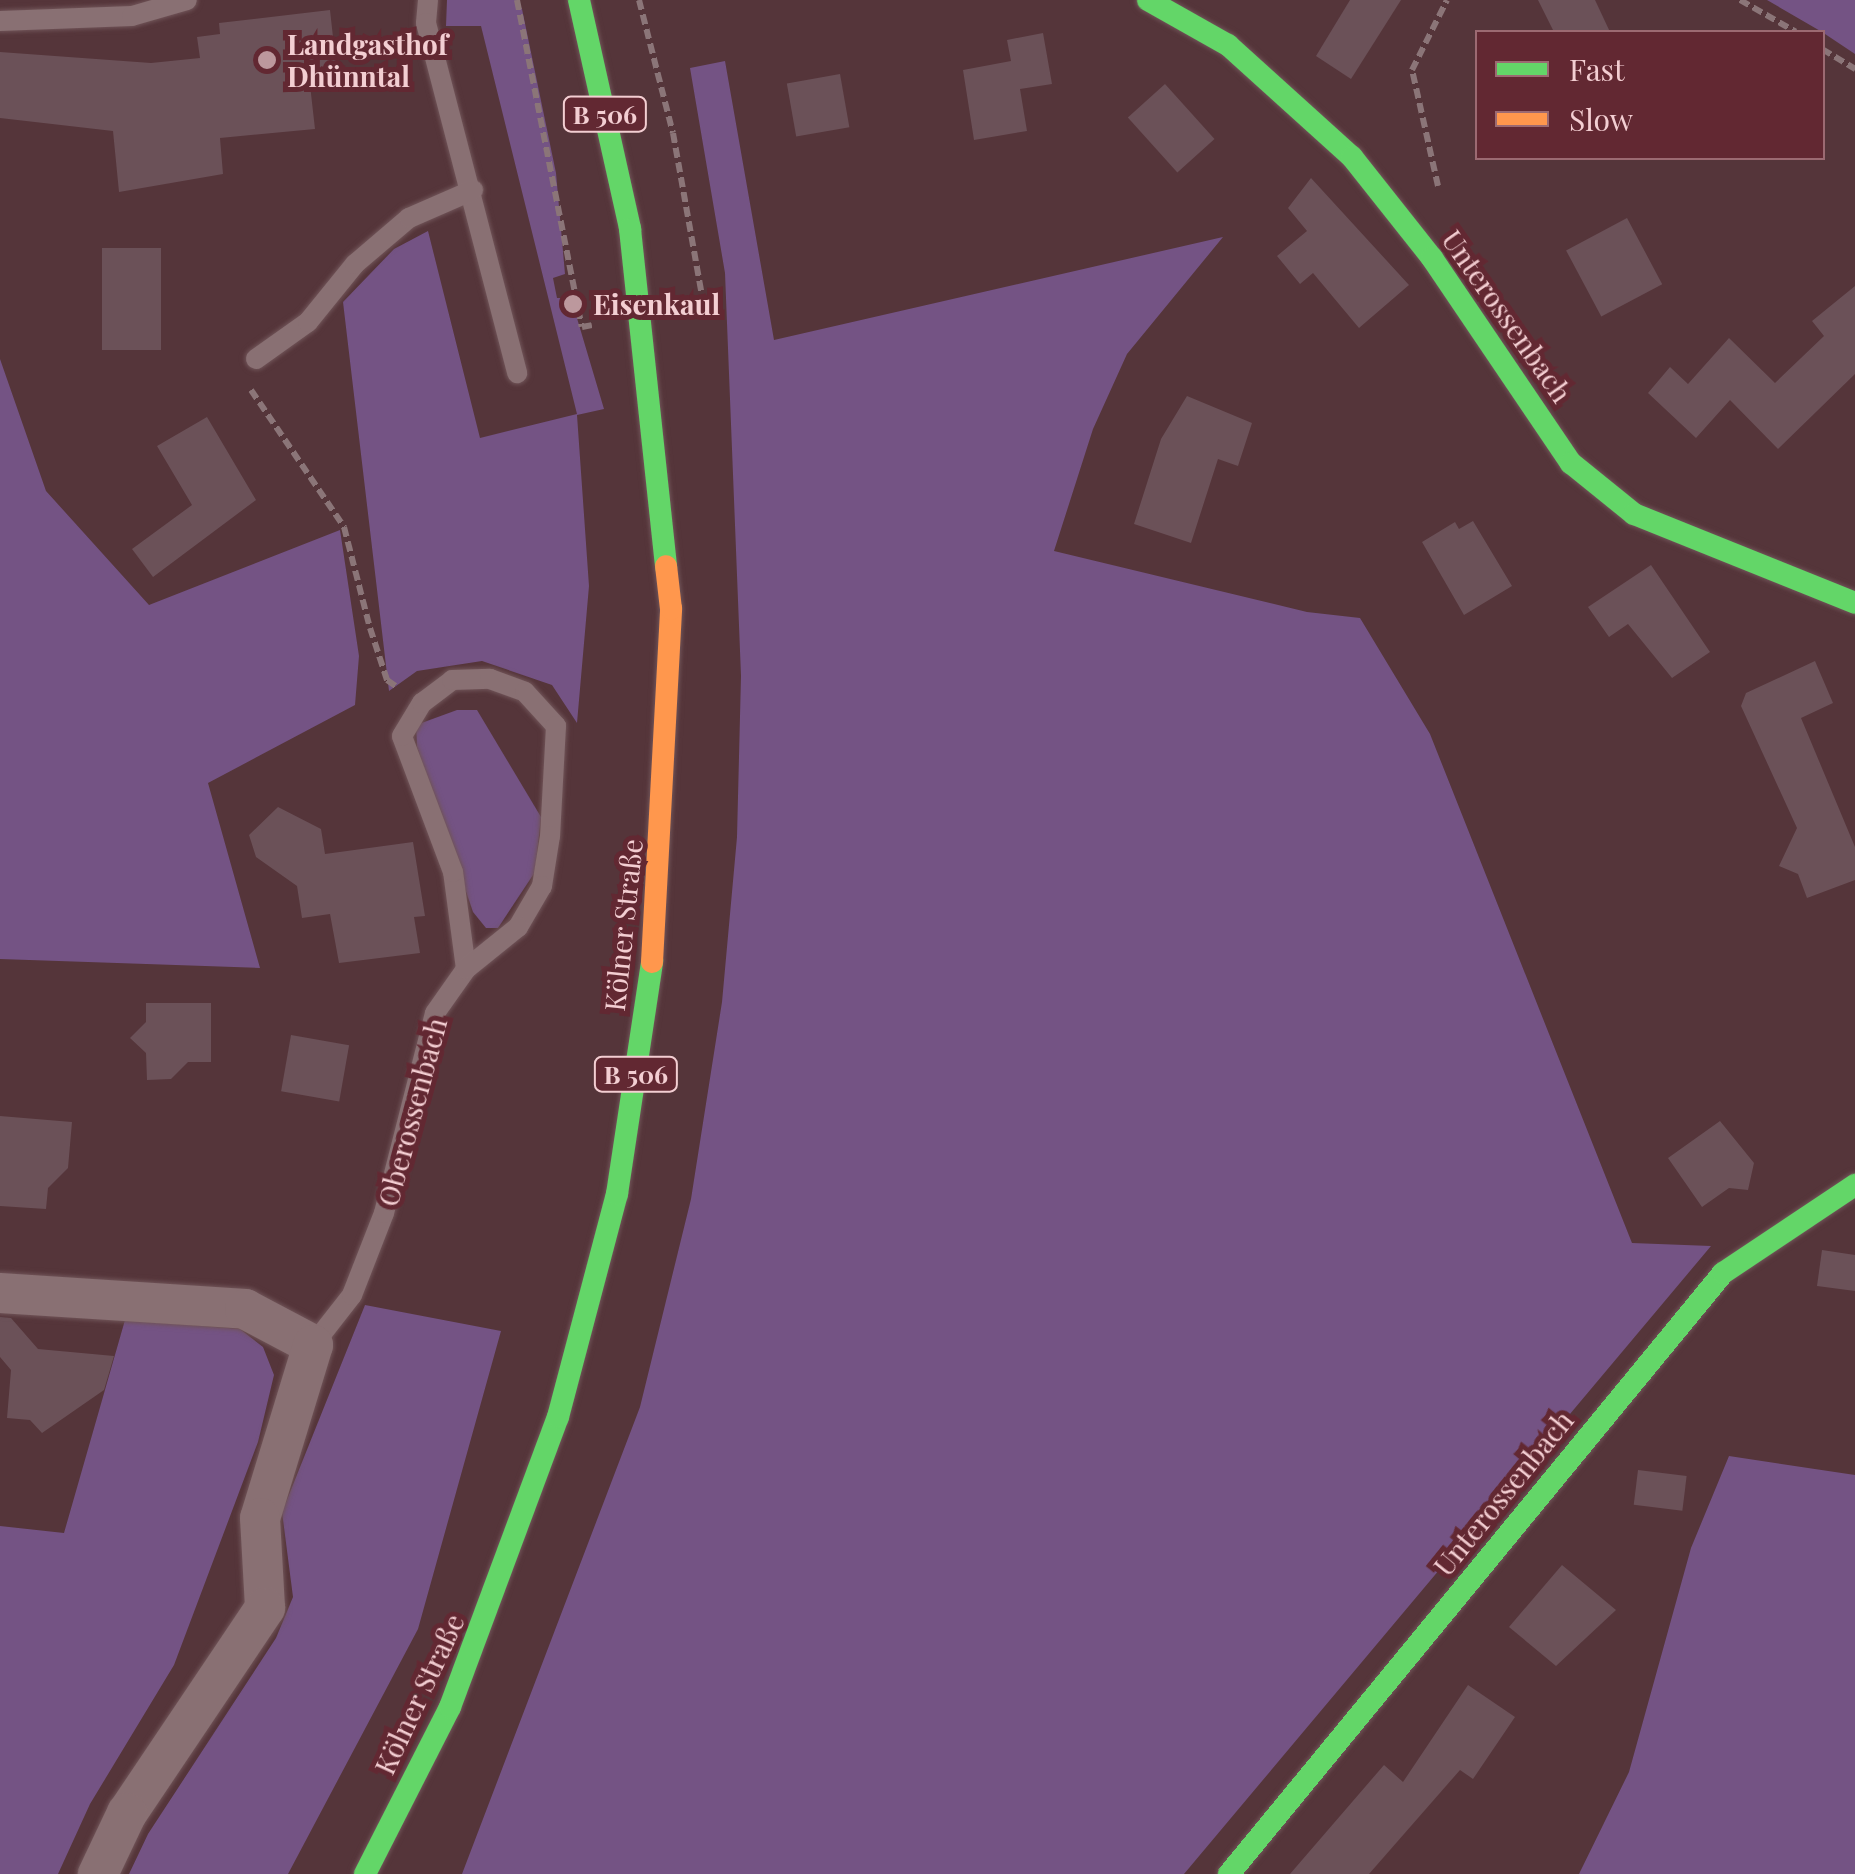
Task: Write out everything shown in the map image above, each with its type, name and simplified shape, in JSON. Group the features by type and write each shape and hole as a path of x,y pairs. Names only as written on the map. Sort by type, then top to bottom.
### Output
{"main road":[{"name":"Kölner Straße","path":"365,1874 450,1707 558,1417 617,1194 658,932 671,608 630,229 579,0"},
{"name":"Unterossenbach","path":"1148,0 1228,45 1352,157 1432,258 1571,463 1634,514 1855,604"},
{"name":"Unterossenbach","path":"1229,1874 1723,1273 1855,1184"}],"street":[{"path":"0,1294 244,1309 313,1345"},
{"name":"Oberossenbach","path":"98,1874 128,1813 265,1608 260,1518 313,1345"}],"lane":[{"path":"0,21 132,16 187,0"},
{"path":"428,0 426,23 473,190 517,373"},
{"path":"256,359 308,322 355,264 409,218 473,190"},
{"name":"Oberossenbach","path":"313,1345 352,1295 384,1213 436,1013 466,969 518,927 542,886 556,726 525,692 490,679 452,680 422,703"},
{"path":"422,703 402,736 453,872 466,969"}],"path":[{"path":"1440,193 1412,70 1447,0"},
{"path":"1740,0 1792,30"},
{"path":"1825,51 1855,69"},
{"path":"256,359 251,393 344,528 387,680 422,703"}],"shaded area":[{"path":"447,0 517,0 522,9 556,173 565,274 553,278 557,298 571,298 604,409 577,415 589,586 577,723 552,685 482,661 417,671 389,691 343,302 394,249 428,231 480,438 577,414 481,26 446,26"},
{"path":"1767,0 1855,0 1855,54 1825,34 1825,30"},
{"path":"725,61 774,340 1223,237 1127,354 1093,429 1054,551 1307,612 1360,618 1430,734 1632,1243 1711,1246 1184,1874 462,1874 640,1407 691,1199 722,1002 737,837 741,676 725,273 690,68"},
{"path":"0,359 46,491 149,605 340,530 359,656 355,705 208,783 260,968 0,959"},
{"path":"457,710 477,710 541,817 535,872 498,928 486,928 473,912 417,747 416,725"},
{"path":"365,1305 501,1331 418,1629 288,1874 129,1874 148,1834 276,1638 293,1597 282,1512"},
{"path":"125,1320 240,1329 263,1347 274,1375 258,1442 174,1665 90,1804 58,1874 0,1874 0,1526 64,1533"},
{"path":"1729,1456 1855,1475 1855,1874 1579,1874 1629,1772 1691,1548"}],"building":[{"path":"1350,0 1401,0 1351,79 1316,56"},
{"path":"1538,0 1595,0 1609,30 1553,30"},
{"path":"330,10 337,73 309,76 315,129 220,138 223,174 119,192 113,131 0,118 0,52 151,63 200,58 197,37 220,34 219,23"},
{"path":"1043,33 1052,84 1020,89 1027,131 974,140 963,70 1011,61 1007,40"},
{"path":"840,74 849,127 796,137 787,83"},
{"path":"1165,84 1215,139 1177,172 1128,117"},
{"path":"1311,178 1409,285 1359,328 1313,273 1300,284 1277,256 1307,231 1288,208"},
{"path":"1627,218 1662,284 1601,317 1566,250"},
{"path":"102,248 161,248 161,350 102,350"},
{"path":"1855,286 1855,374 1778,449 1730,400 1696,438 1648,393 1670,367 1688,384 1729,338 1775,383 1824,336 1812,321"},
{"path":"1187,396 1252,423 1238,466 1218,459 1191,543 1134,524 1161,439"},
{"path":"207,417 256,500 153,577 132,549 192,505 157,446"},
{"path":"1473,521 1512,586 1464,615 1422,542 1455,522 1459,529"},
{"path":"1651,565 1710,652 1672,678 1628,624 1609,637 1588,607"},
{"path":"1815,661 1833,703 1801,718 1855,847 1855,880 1807,898 1798,874 1779,866 1797,828 1741,706 1746,693"},
{"path":"278,807 321,829 325,854 413,842 425,916 414,917 420,953 339,963 330,914 302,918 297,886 256,857 249,835"},
{"path":"146,1003 211,1003 211,1062 188,1062 171,1079 147,1080 146,1053 130,1038 146,1022"},
{"path":"291,1035 349,1045 339,1101 281,1091"},
{"path":"0,1116 72,1122 68,1168 48,1188 46,1209 0,1206"},
{"path":"1720,1121 1754,1163 1748,1190 1729,1188 1702,1207 1668,1158"},
{"path":"1822,1250 1855,1255 1855,1291 1817,1286"},
{"path":"0,1317 11,1318 38,1349 114,1356 104,1390 42,1433 30,1420 7,1418 11,1370 0,1357"},
{"path":"1638,1470 1687,1476 1682,1511 1634,1505"},
{"path":"1562,1565 1616,1610 1556,1666 1509,1627"},
{"path":"1468,1685 1515,1717 1473,1779 1460,1770 1369,1874 1290,1874 1384,1765 1403,1782"}],"traffic: fast":[{"path":"579,0 630,229 666,566"},
{"path":"1148,0 1228,45 1352,157 1432,258 1571,463 1634,514 1855,603"},
{"path":"365,1874 450,1707 558,1417 617,1194 652,962"},
{"path":"1229,1874 1723,1273 1855,1185"}],"traffic: slow":[{"path":"652,962 671,609 666,566"}],"place":[{"name":"Landgasthof Dhünntal","path":"267,60"},
{"name":"Eisenkaul","path":"573,304"}]}
